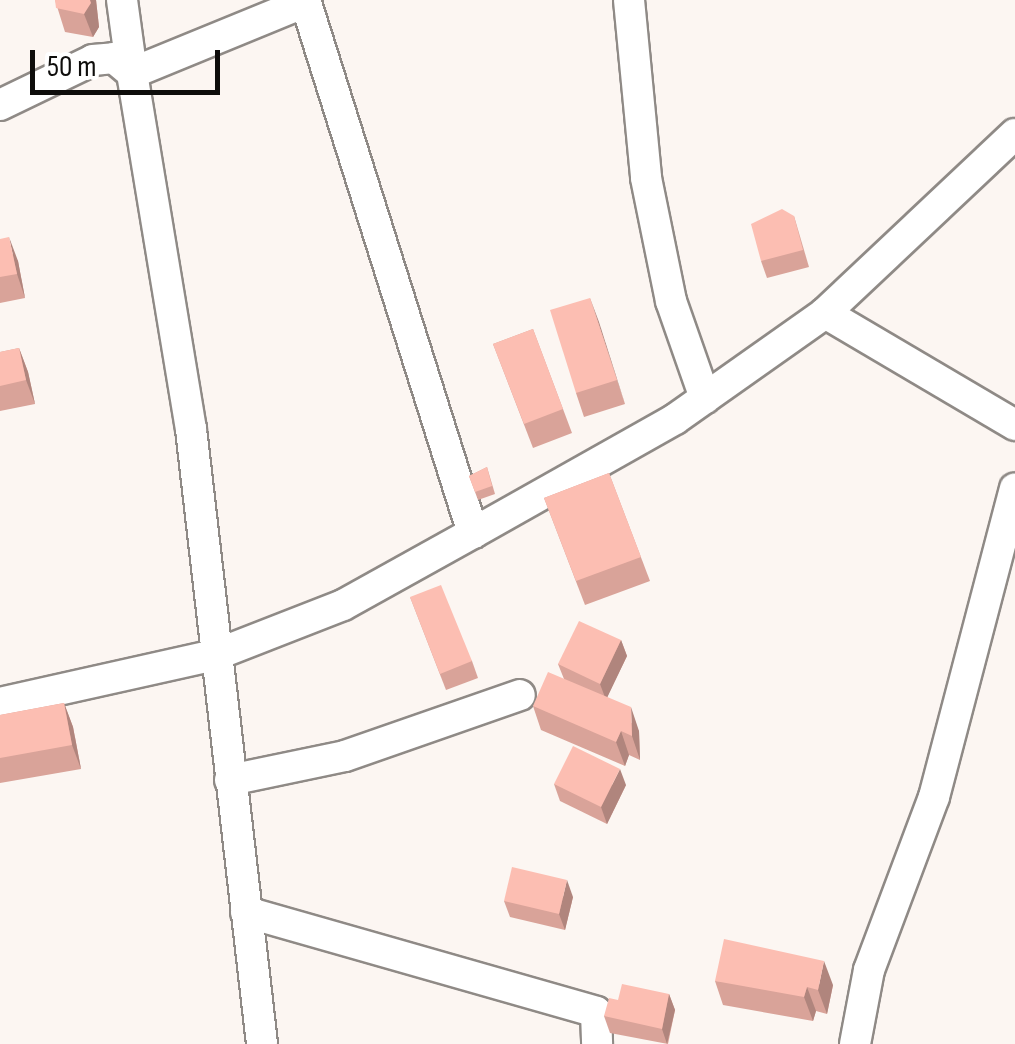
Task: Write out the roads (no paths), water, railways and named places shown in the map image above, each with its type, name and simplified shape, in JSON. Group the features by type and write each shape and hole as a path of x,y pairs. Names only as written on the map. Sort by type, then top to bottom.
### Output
{"street":[{"path":"122,0 191,429 262,1044"},
{"path":"629,0 646,178 671,301 705,398"},
{"path":"132,73 305,1 473,534"},
{"path":"0,105 93,60 114,58 132,73"},
{"path":"0,703 215,655 343,605 473,534 705,398 825,313 1015,134"},
{"path":"825,313 1015,426"},
{"path":"855,1044 869,970 934,796 1015,488"},
{"path":"230,780 346,756 520,695"},
{"path":"246,912 596,1012 597,1044"}]}
